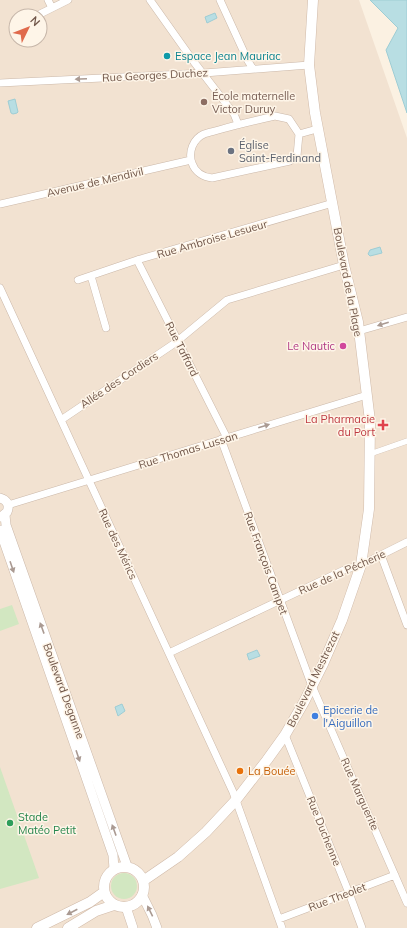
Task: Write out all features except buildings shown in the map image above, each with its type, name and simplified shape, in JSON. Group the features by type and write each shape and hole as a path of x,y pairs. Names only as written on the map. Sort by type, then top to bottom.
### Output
{"main road":[{"name":"Boulevard de la Plage","path":"313,0 309,65 317,129 359,332 370,421 369,509 361,565"},
{"name":"Boulevard Mestrezat","path":"143,881 178,857 206,832 236,800 285,735 312,686 342,620 361,565"},
{"path":"68,928 96,911 114,905 126,907 138,901 144,891 143,881 137,871 127,866 120,866 114,869 106,877 104,882 104,892 110,902 114,905"},
{"path":"38,928 90,902 104,892"}],"street":[{"path":"48,0 52,8"},
{"path":"48,10 68,0"},
{"path":"150,0 194,62 204,73 234,114 238,124"},
{"path":"220,0 248,62 253,69"},
{"name":"Rue Georges Duchez","path":"0,83 204,73 309,65"},
{"path":"275,116 289,119 299,134 297,156 290,161 212,178 201,175 194,168 191,160 190,152 193,144 198,138 204,134 238,124 275,116"},
{"path":"299,134 317,129"},
{"name":"Avenue de Mendivil","path":"0,204 191,160"},
{"name":"Rue Ambroise Lesueur","path":"78,280 137,260 333,203"},
{"name":"Rue Taffard","path":"137,260 178,340 224,439"},
{"name":"Allée des Cordiers","path":"60,420 178,340 227,300 344,265"},
{"path":"91,276 106,328"},
{"name":"Rue des Mérics","path":"0,288 236,800 282,928"},
{"path":"359,332 407,317"},
{"name":"Rue Thomas Lussan","path":"5,512 88,480 367,395"},
{"name":"Rue François Campet","path":"224,439 280,600 312,686"},
{"path":"370,454 407,441"},
{"path":"1,497 7,502 5,512"},
{"name":"Boulevard Deganne","path":"5,512 6,525 127,866"},
{"name":"Boulevard Deganne","path":"0,530 113,855 114,869"},
{"name":"Rue de la Pécherie","path":"169,653 344,570 361,565 407,542"},
{"path":"381,555 407,625"},
{"name":"Rue Marguerite","path":"312,686 407,903"},
{"name":"Rue Duchenne","path":"285,735 349,892 362,928"},
{"name":"Rue Theolet","path":"278,919 395,875"},
{"path":"142,896 157,928"},
{"path":"126,907 133,928"}],"shaded area":[{"path":"0,0 359,0 407,138 407,928 0,928"}],"green space":[{"path":"12,605 19,624 0,631 0,609"},
{"name":"Stade Matéo Petit","path":"0,767 39,878 0,889"},
{"path":"124,873 133,877 137,886 133,895 124,899 115,895 111,886 115,877"}],"water":[{"path":"370,0 407,0 407,113 386,50 398,28"},
{"path":"215,13 217,18 207,23 205,17"},
{"path":"15,99 18,112 13,114 11,113 8,101"},
{"path":"380,247 382,253 370,256 368,254 370,250"},
{"path":"257,650 260,656 249,660 247,654"},
{"path":"122,704 125,711 118,716 115,707"}],"place":[{"name":"Espace Jean Mauriac","path":"167,56"},
{"name":"École maternelle Victor Duruy","path":"204,102"},
{"name":"Église Saint-Ferdinand","path":"231,151"},
{"name":"Le Nautic","path":"343,346"},
{"name":"La Pharmacie du Port","path":"383,425"},
{"name":"Epicerie de l'Aiguillon","path":"315,716"},
{"name":"La Bouée","path":"240,771"},
{"name":"Stade Matéo Petit","path":"10,823"}]}
